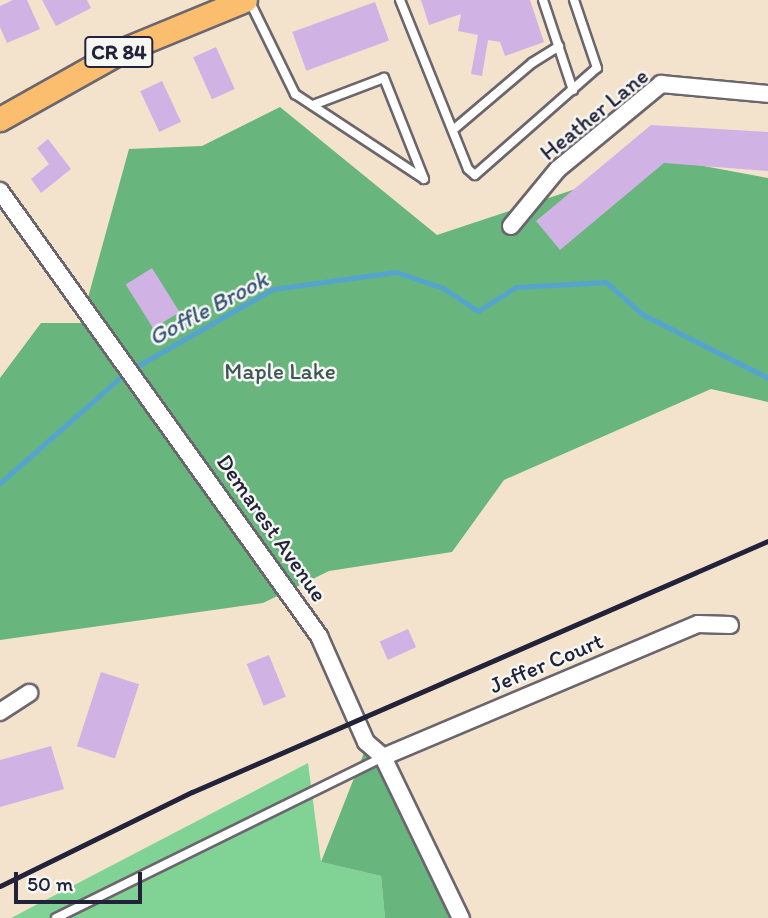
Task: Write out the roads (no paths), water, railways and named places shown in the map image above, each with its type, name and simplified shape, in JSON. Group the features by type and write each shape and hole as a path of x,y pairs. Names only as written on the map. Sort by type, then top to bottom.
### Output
{"main road":[{"name":"CR 84","path":"0,119 121,51 247,0"}],"street":[{"name":"Heather Lane","path":"511,226 558,169 661,84 768,94"},
{"name":"Demarest Avenue","path":"0,191 274,568 319,636 366,743 383,757 461,918"},
{"name":"Jeffer Court","path":"383,757 698,624 730,625"},
{"path":"0,712 29,693"}],"lane":[{"path":"247,0 295,94 424,179 384,78 313,105"},
{"path":"400,0 469,173 477,174 597,68 574,0"},
{"path":"543,0 573,90"},
{"path":"453,131 532,63 559,46"},
{"path":"55,918 383,757"}],"waterway":[{"name":"Goffle Brook","path":"0,483 125,373 273,289 396,272 443,288 478,311 516,287 606,282 642,314 768,378"}],"railway":[{"path":"0,886 192,792 768,541"}],"park label":[{"name":"Maple Lake","path":"280,371"}]}
